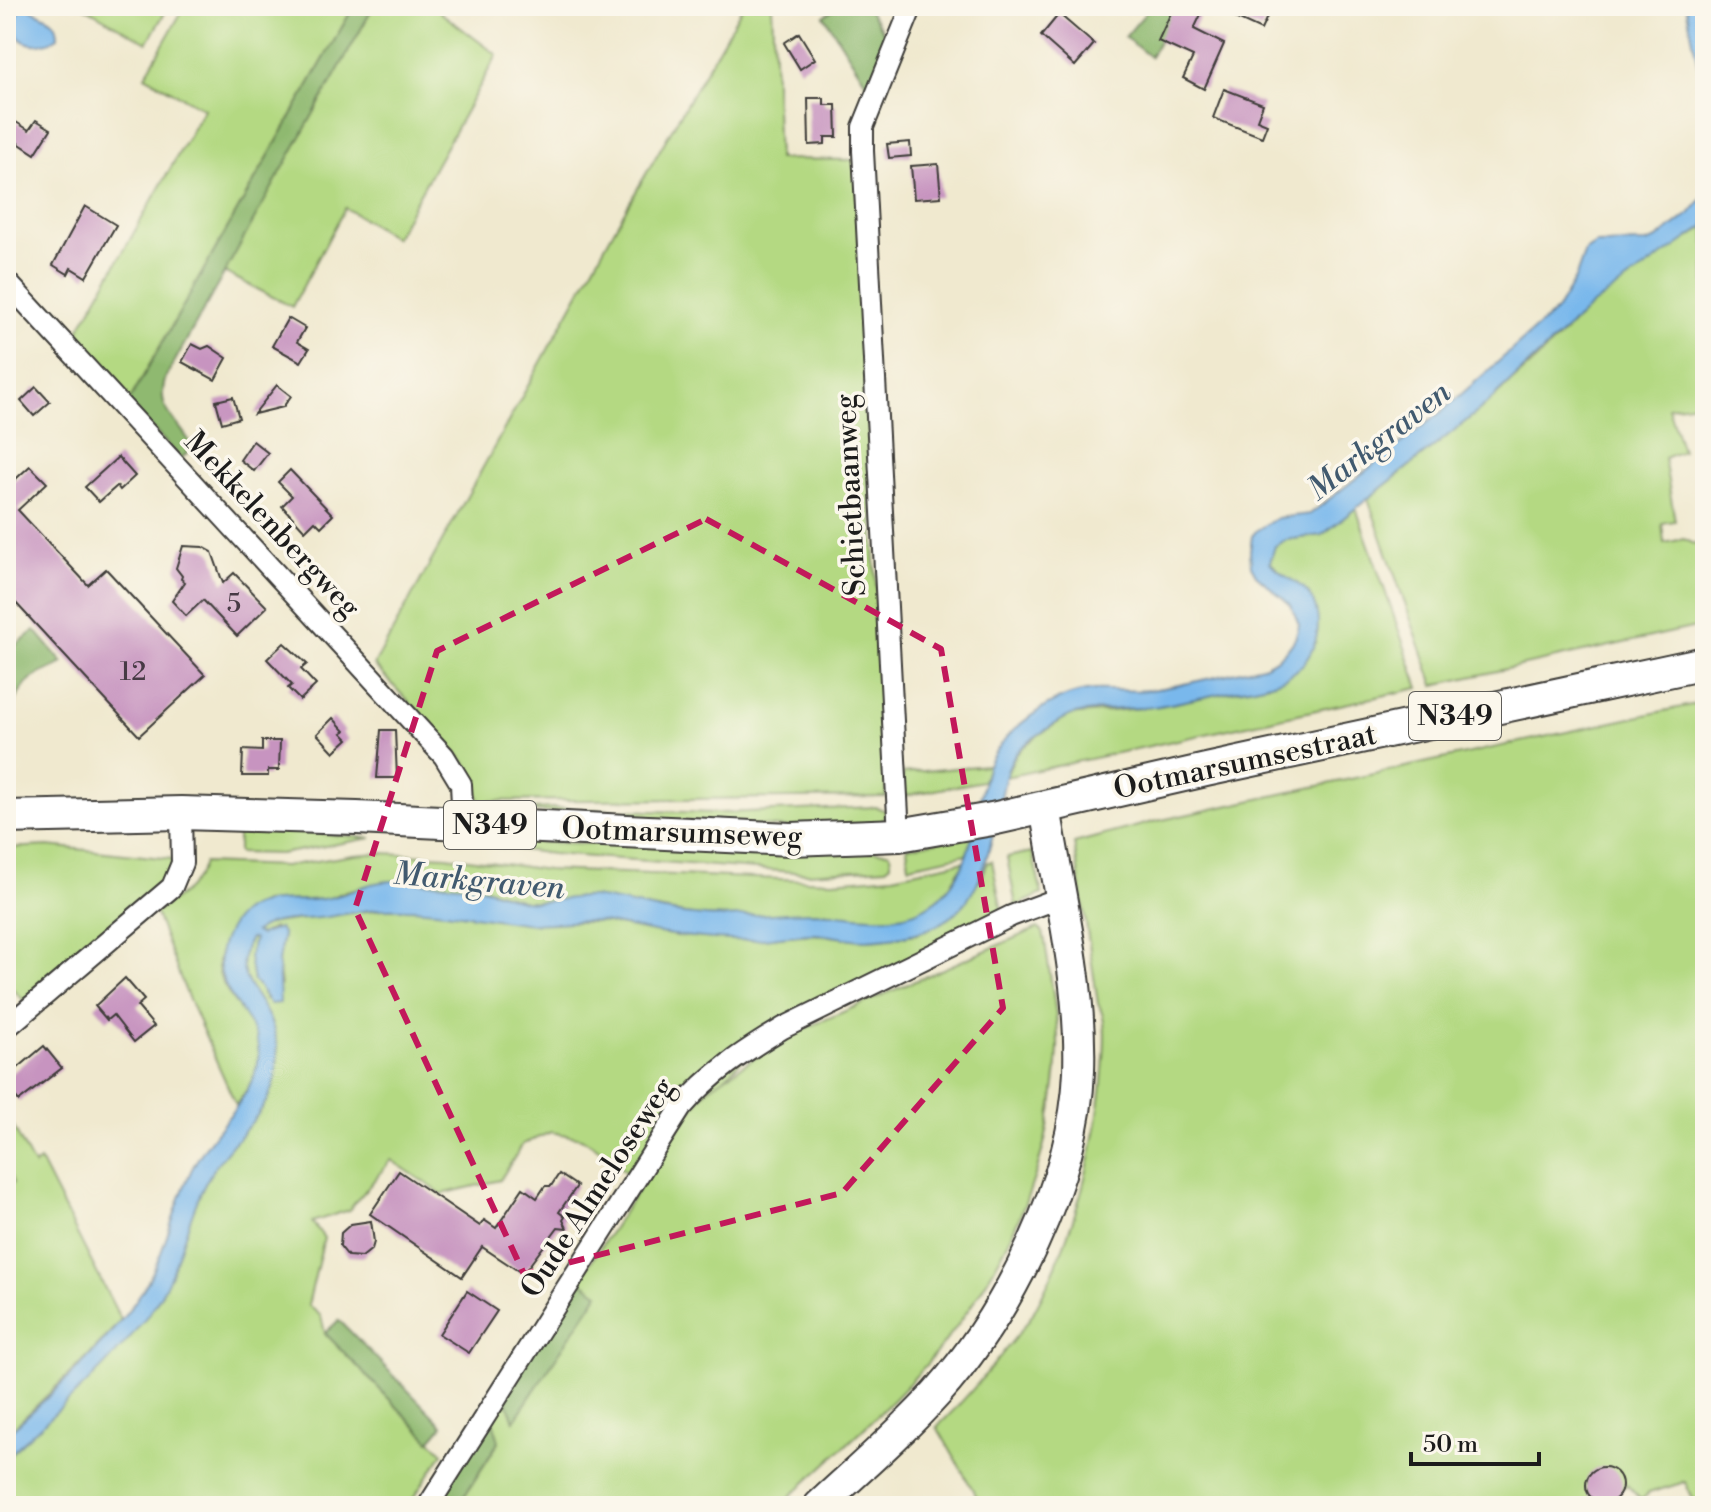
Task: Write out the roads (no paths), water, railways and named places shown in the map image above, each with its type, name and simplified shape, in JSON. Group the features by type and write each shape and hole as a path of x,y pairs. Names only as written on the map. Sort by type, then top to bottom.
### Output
{"main road":[{"name":"Ootmarsumsestraat","path":"973,822 1705,663"},
{"path":"819,1506 940,1390 992,1320 1043,1223 1069,1147 1079,1072 1076,999 1062,897 1045,807"},
{"name":"Ootmarsumseweg","path":"6,817 181,813 357,818 791,839 899,835 973,822"}],"street":[{"name":"Schietbaanweg","path":"899,835 863,127 912,6"},
{"name":"Mekkelenbergweg","path":"6,281 444,756 461,784 463,824"},
{"path":"6,1028 172,887 182,863 181,813"},
{"name":"Oude Almeloseweg","path":"428,1506 681,1108 705,1081 783,1028 1011,916 1062,897"}],"water":[{"path":"23,6 52,20 57,26 58,37 38,44 22,40 15,26"},
{"path":"1686,6 1705,6 1705,101"},
{"path":"1705,195 1705,226 1590,307 1480,410 1322,535 1286,540 1275,546 1270,562 1309,594 1317,612 1314,646 1301,666 1282,679 1264,685 1153,707 1075,714 1020,749 1008,768 992,838 975,887 963,905 927,930 900,937 866,940 813,934 730,940 671,935 602,922 533,924 402,909 368,910 277,922 261,927 255,932 260,935 279,928 283,935 278,961 280,1003 270,1004 253,981 249,957 254,939 250,938 242,963 248,983 267,1013 277,1043 276,1073 266,1102 219,1161 202,1189 171,1274 154,1306 103,1367 6,1458 6,1435 82,1364 134,1304 154,1269 194,1165 250,1085 259,1053 255,1035 227,988 221,971 220,952 229,929 243,912 252,906 270,902 331,898 384,881 472,886 534,902 592,897 709,916 813,912 891,917 921,910 935,901 959,873 972,838 988,765 1018,726 1047,706 1078,693 1094,690 1142,691 1178,685 1263,666 1282,655 1295,639 1299,625 1291,605 1256,575 1251,566 1252,536 1257,530 1277,518 1310,514 1441,412 1556,311 1575,279 1585,251 1596,244 1646,243 1657,239 1689,214"}],"water label":[{"name":"Markgraven","path":"1379,441"},
{"name":"Markgraven","path":"479,881"}]}
